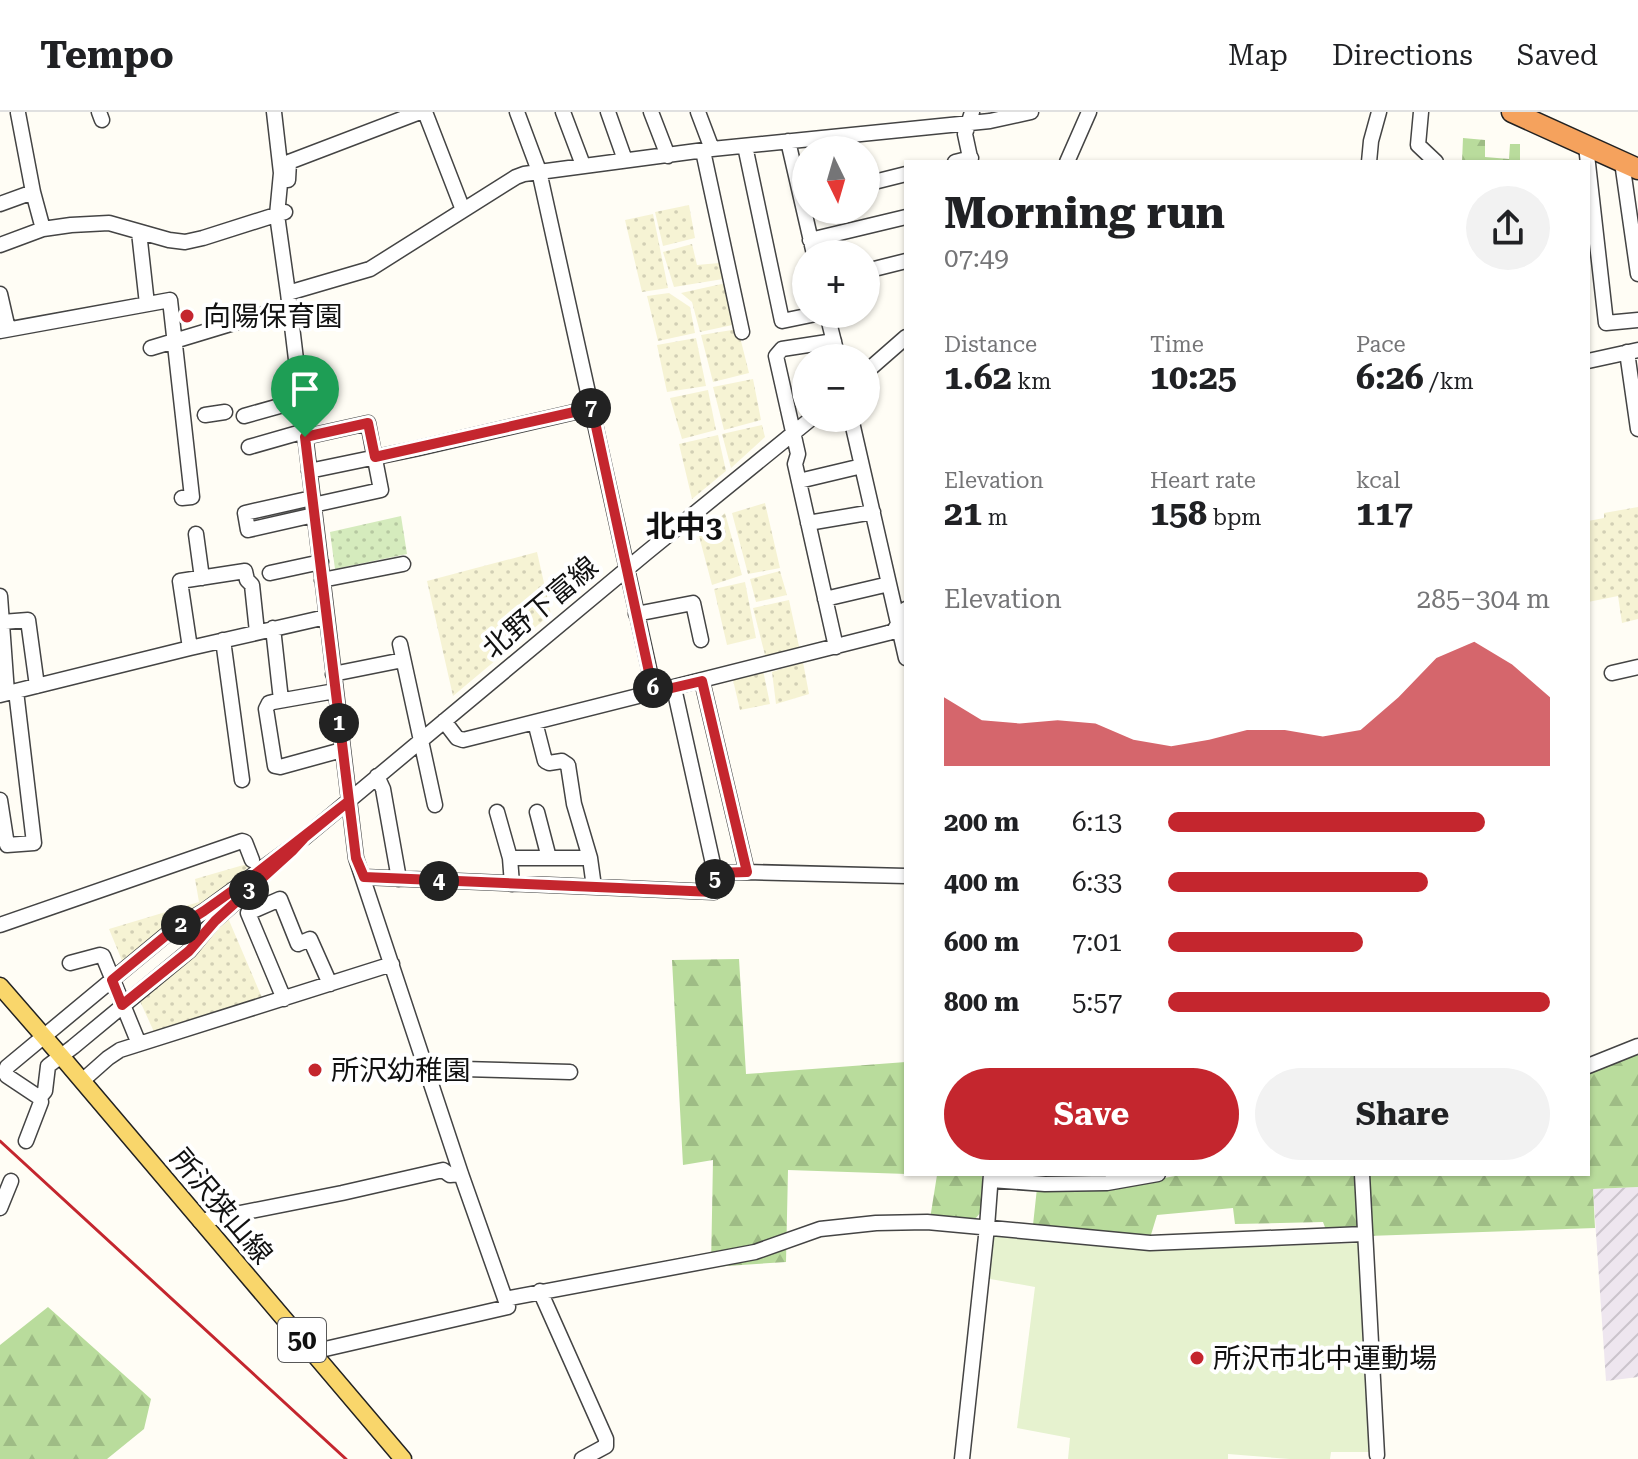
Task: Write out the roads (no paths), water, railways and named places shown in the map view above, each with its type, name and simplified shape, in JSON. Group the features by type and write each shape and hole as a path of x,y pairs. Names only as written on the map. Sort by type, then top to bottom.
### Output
{"highway":[{"path":"1512,112 1544,119 1586,146 1630,166"}],"main road":[{"name":"所沢狭山線","path":"0,986 403,1459"}],"street":[{"path":"274,112 279,128 281,173 278,211 356,858 508,1307 312,1352"},
{"path":"0,245 43,229 109,223 169,240 185,242 203,238 278,211 286,211 289,162 423,112 463,210"},
{"path":"517,112 539,171 654,691"},
{"path":"563,112 583,165"},
{"path":"608,112 625,160"},
{"path":"651,112 668,156"},
{"path":"698,112 742,332"},
{"path":"870,136 971,117 990,121 1031,112"},
{"path":"1067,160 1089,112"},
{"path":"1369,160 1379,112"},
{"path":"1421,112 1418,145 1434,160"},
{"path":"18,113 43,229"},
{"path":"971,117 965,134 971,160"},
{"path":"788,141 792,156"},
{"path":"151,348 251,317 289,299 370,269 516,177 583,165 792,141"},
{"path":"745,146 782,321 792,319"},
{"path":"1586,146 1588,160"},
{"path":"1630,166 1638,274"},
{"path":"880,180 904,174"},
{"path":"1590,181 1606,323 1638,320"},
{"path":"0,204 33,192"},
{"path":"834,240 904,218"},
{"path":"139,232 147,304"},
{"path":"880,268 904,262"},
{"path":"0,294 4,330 170,300 192,497 182,498"},
{"path":"831,328 835,344"},
{"path":"880,360 904,339"},
{"path":"834,341 782,349 776,356 798,454 795,464 836,647"},
{"path":"1590,361 1633,351 1638,429"},
{"path":"244,416 301,400"},
{"path":"309,471 592,408"},
{"path":"205,415 225,412"},
{"path":"249,447 368,423 381,490 313,506"},
{"path":"854,432 904,650"},
{"name":"北野下富線","path":"304,838 794,433"},
{"path":"799,481 862,466"},
{"path":"808,523 873,512"},
{"path":"196,534 202,578"},
{"path":"270,573 321,562"},
{"path":"322,580 403,564"},
{"path":"190,648 180,581 245,571 252,585 257,632"},
{"path":"825,599 889,584"},
{"path":"0,596 8,693 34,843 7,845 0,800"},
{"path":"636,614 693,603 701,640"},
{"path":"444,721 457,738 463,740 888,633 894,631 904,613"},
{"path":"8,693 326,617"},
{"path":"2,622 28,620 37,686"},
{"path":"273,628 281,700"},
{"path":"223,640 242,780"},
{"path":"400,644 435,805"},
{"path":"333,674 403,660"},
{"path":"1612,673 1638,667"},
{"path":"702,681 747,872"},
{"path":"364,877 714,892 715,873 674,688"},
{"path":"335,691 269,703 266,709 275,766 342,750"},
{"path":"535,722 545,761 562,761 568,765 594,887"},
{"path":"377,776 383,789 399,879"},
{"path":"497,812 510,858 512,884"},
{"path":"537,812 549,858"},
{"path":"40,1097 9,1078 5,1072 7,1067 169,933 304,838"},
{"path":"26,1141 41,1102 40,1097 45,1091 48,1066 189,951 215,921 304,838"},
{"path":"0,925 242,841 252,860"},
{"path":"510,858 590,858"},
{"path":"715,873 904,876"},
{"path":"284,999 248,913 280,899 298,944 310,939 330,984"},
{"path":"70,963 103,956 137,1039"},
{"path":"82,1081 120,1050 392,964"},
{"path":"1590,1065 1638,1046"},
{"path":"426,1068 570,1072"},
{"path":"200,1221 443,1170 450,1175 461,1174"},
{"path":"962,1459 991,1177 1045,1184 1107,1183 1147,1176"},
{"path":"1362,1176 1377,1455"},
{"path":"0,1208 11,1181"},
{"path":"505,1299 755,1252 820,1229 876,1223 927,1222 1150,1243 1364,1234"},
{"path":"540,1291 606,1439 606,1446 582,1459"}],"railway":[{"path":"0,1141 346,1459"}],"place":[{"name":"向陽保育園","path":"187,316"},
{"name":"所沢幼稚園","path":"315,1070"},
{"name":"所沢市北中運動場","path":"1197,1358"}],"district":[{"name":"北中3","path":"684,527"}]}
